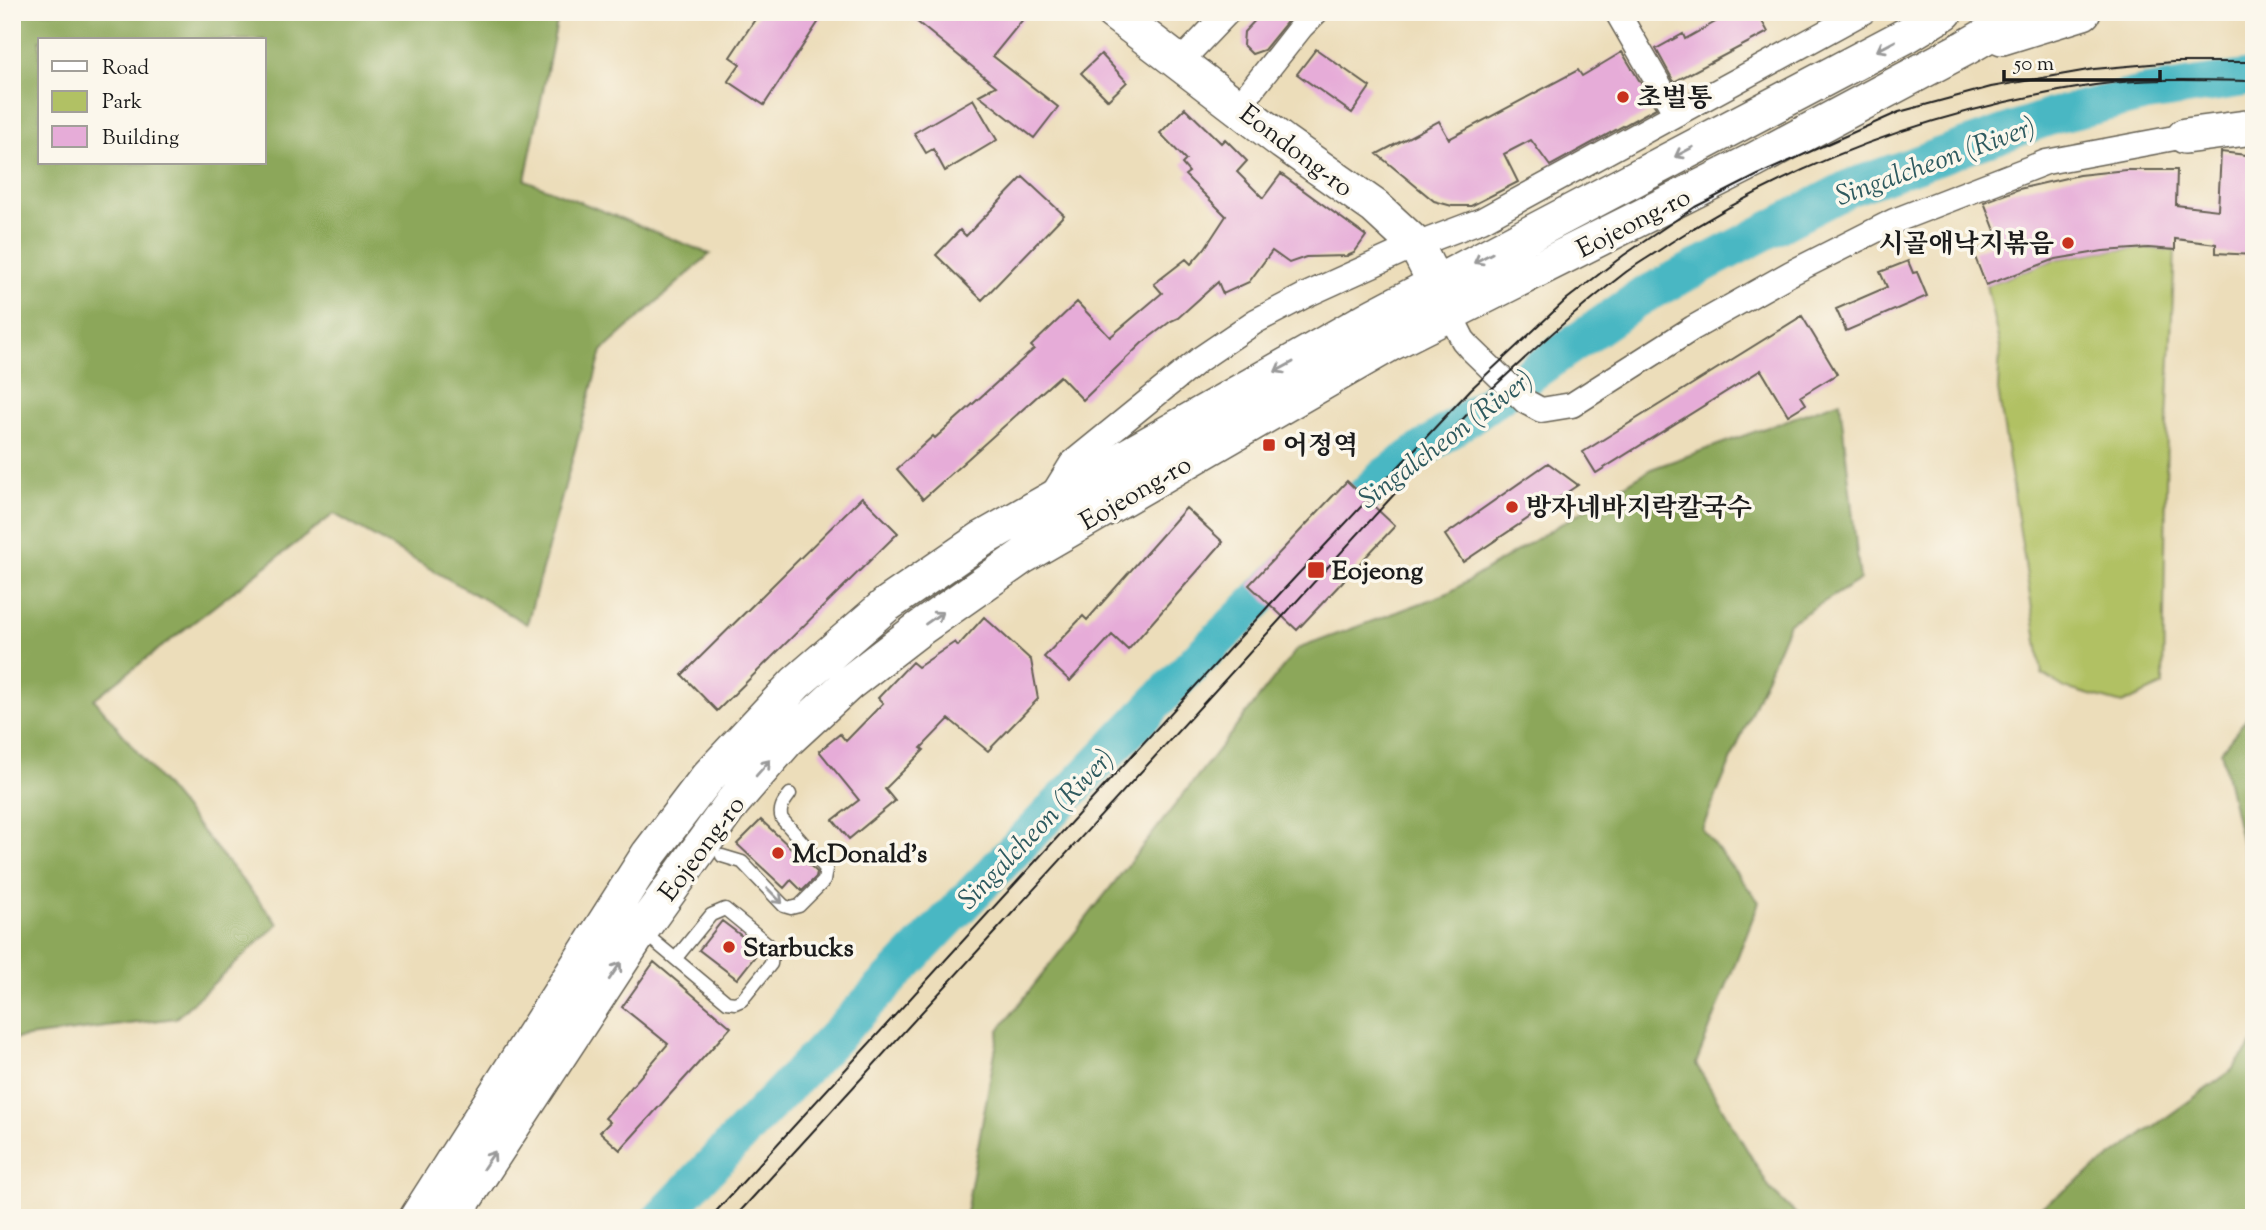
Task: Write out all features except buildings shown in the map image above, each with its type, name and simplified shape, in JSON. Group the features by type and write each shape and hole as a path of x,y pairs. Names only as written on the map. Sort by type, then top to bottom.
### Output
{"main road":[{"name":"Eondong-ro","path":"1113,12 1283,142 1375,207 1416,245 1450,314"},
{"name":"Eojeong-ro","path":"417,1218 615,904 707,778 796,683 886,605 982,539 1050,499 1436,282 1945,12"},
{"name":"Eojeong-ro","path":"452,1218 641,930 733,802 786,741 849,682 919,629 1024,556 1389,344 1755,160 2027,12"},
{"path":"1965,48 2083,12"},
{"path":"2185,136 2254,127"}],"street":[{"path":"1179,63 1228,12"},
{"path":"1238,107 1316,12"},
{"path":"1617,12 1676,114"},
{"path":"1050,499 1072,463 1211,351 1256,321 1416,245 1482,219 1676,114 1830,20 1863,12"},
{"path":"1450,314 1463,340 1526,402 1541,410 1572,405 1693,328 1894,221 2046,162 2185,136"}],"lane":[{"path":"722,856 742,862 785,906 799,906 824,881 826,869 782,819 782,805 790,794"},
{"path":"641,930 727,1002 742,1000 771,964 772,957 768,944 725,909 711,915 676,958"}],"green space":[{"path":"12,12 559,12 525,180 710,254 602,351 527,624 334,514 94,699 278,924 176,1018 12,1039"},
{"path":"2148,248 2175,250 2167,423 2163,685 2122,704 2065,688 2042,674 1998,390 2000,347 1986,285 2056,259 2103,251"},
{"path":"1840,401 1860,580 1789,623 1702,829 1759,902 1696,1064 1771,1190 1800,1218 965,1218 999,1030 1297,649 1448,593 1651,469"},
{"path":"2254,709 2254,897 2221,751"},
{"path":"2254,1041 2254,1218 2026,1218 2231,1071"}],"waterway":[{"name":"Singalcheon (River)","path":"661,1218 1197,660 1383,477 1641,297 1849,188 2053,116 2144,94 2254,77"}],"tram line":[{"path":"710,1218 1273,601 1471,389 1567,299 1624,255 1695,207 1758,175 1899,112 1991,87 2094,69 2173,62 2254,62"},
{"path":"734,1218 1482,398 1570,317 1626,272 1719,213 1769,186 1821,162 1928,123 2039,95 2095,85 2154,80 2254,81"}],"place":[{"name":"초벌통","path":"1623,97"},
{"name":"시골애낙지볶음","path":"2068,243"},
{"name":"어정역","path":"1269,445"},
{"name":"방자네바지락칼국수","path":"1512,507"},
{"name":"Eojeong","path":"1316,570"},
{"name":"McDonald's","path":"778,853"},
{"name":"Starbucks","path":"729,947"}]}
